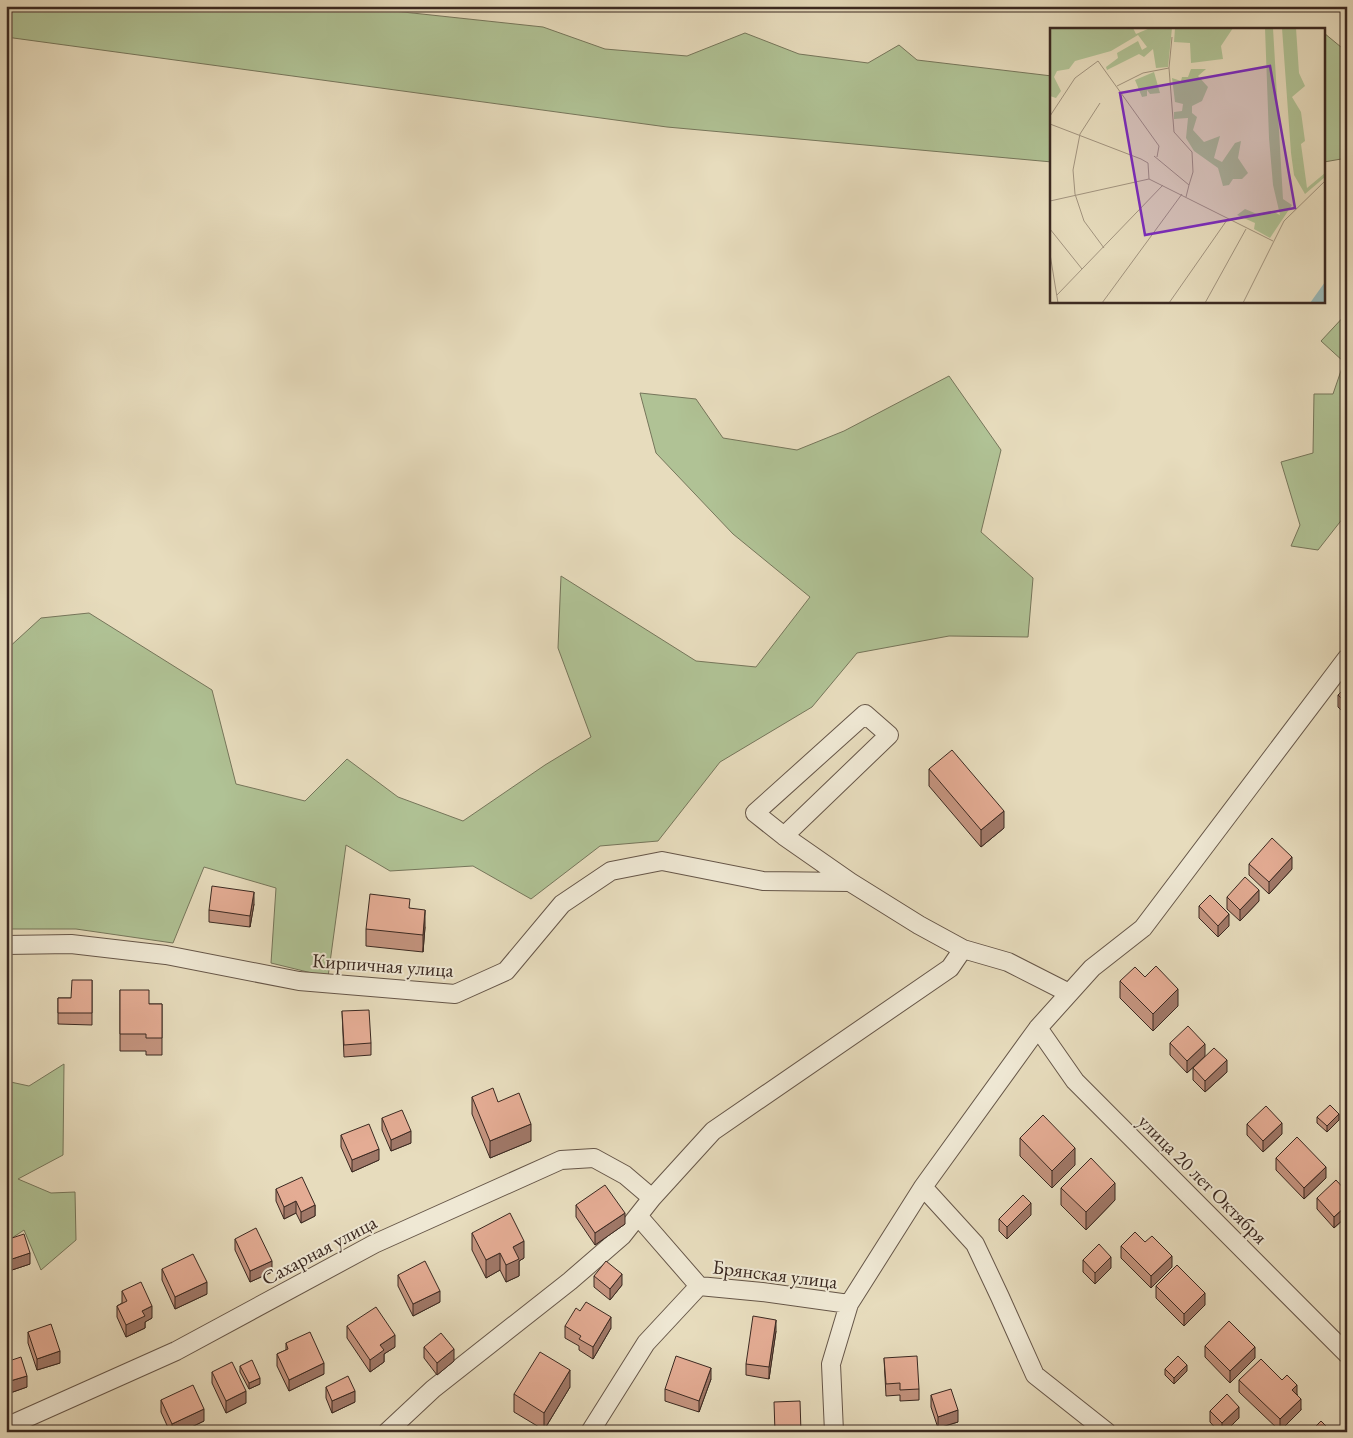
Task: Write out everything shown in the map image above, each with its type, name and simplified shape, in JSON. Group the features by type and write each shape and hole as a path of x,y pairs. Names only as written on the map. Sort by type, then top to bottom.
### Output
{"street":[{"path":"834,1432 831,1364 849,1304 923,1187 1038,1028 1092,968 1143,928 1347,658"},
{"path":"784,836 889,735 865,714 755,813 784,836 850,882 919,925 963,949 1008,962 1069,993"},
{"name":"Кирпичная улица","path":"6,945 70,944 166,955 299,981 455,994 506,971 562,904 611,871 662,861 763,881 850,882"},
{"path":"387,1432 433,1389 570,1281 622,1236 652,1198 713,1132 950,968 963,949"},
{"name":"улица 20 лет Октября","path":"1038,1028 1074,1081 1347,1354"},
{"name":"Сахарная улица","path":"6,1427 176,1351 374,1244 561,1160 594,1158 626,1175 652,1198"},
{"path":"923,1187 974,1244 1035,1375 1107,1432"},
{"path":"638,1217 699,1286"},
{"name":"Брянская улица","path":"590,1432 646,1343 699,1286 762,1292 849,1304"}],"green space":[{"path":"6,6 347,6 543,27 605,49 687,56 745,33 799,54 868,63 899,45 917,60 1050,76 1050,162 667,127 6,37"},
{"path":"1326,35 1347,52 1347,158 1326,162"},
{"path":"1347,313 1347,513 1318,550 1291,546 1300,525 1281,462 1313,453 1314,394 1333,394 1344,362 1321,341"},
{"path":"949,376 1001,450 981,532 1033,578 1028,637 949,636 857,653 812,707 720,762 658,841 600,846 531,899 473,866 390,871 346,845 328,977 271,963 276,888 204,867 173,943 76,929 6,929 6,650 41,618 89,613 212,690 236,784 305,801 347,759 398,797 463,821 545,765 591,737 558,648 561,576 696,661 756,667 810,597 733,534 656,453 640,393 696,399 723,438 797,450 844,431"},
{"path":"64,1064 63,1155 18,1179 51,1193 75,1192 76,1240 41,1270 24,1230 6,1242 6,1081 29,1086"}],"building":[{"path":"1347,686 1347,701 1345,702 1338,695"},
{"path":"952,750 1004,811 981,830 929,769"},
{"path":"1272,838 1292,857 1269,882 1249,864"},
{"path":"1245,877 1259,890 1240,910 1227,897"},
{"path":"212,886 254,892 250,916 209,910"},
{"path":"370,894 410,899 409,908 425,910 423,935 366,929"},
{"path":"1210,895 1229,914 1218,926 1199,906"},
{"path":"1156,966 1178,989 1153,1014 1120,981 1135,967 1145,977"},
{"path":"72,980 92,980 92,1013 58,1013 58,998 71,998"},
{"path":"120,990 149,990 149,1004 162,1004 162,1038 146,1038 146,1034 120,1034"},
{"path":"369,1010 371,1043 344,1045 342,1011"},
{"path":"1188,1026 1205,1044 1187,1061 1170,1043"},
{"path":"1214,1048 1227,1060 1205,1081 1193,1068"},
{"path":"493,1088 498,1102 519,1093 531,1124 490,1141 472,1097"},
{"path":"1330,1105 1339,1114 1327,1126 1317,1117"},
{"path":"1266,1106 1282,1123 1263,1141 1247,1124"},
{"path":"402,1110 411,1131 391,1140 382,1118"},
{"path":"1043,1115 1075,1148 1052,1171 1020,1138"},
{"path":"369,1124 379,1149 352,1160 341,1135"},
{"path":"1297,1137 1326,1167 1304,1188 1276,1158"},
{"path":"1091,1158 1115,1183 1086,1212 1061,1188"},
{"path":"302,1177 315,1205 301,1212 296,1201 284,1207 276,1189"},
{"path":"1336,1180 1347,1192 1347,1205 1334,1217 1317,1198"},
{"path":"605,1185 625,1213 595,1233 576,1205"},
{"path":"1023,1195 1031,1203 1007,1227 999,1219"},
{"path":"510,1213 524,1241 513,1247 519,1259 506,1265 500,1253 486,1260 472,1233"},
{"path":"256,1228 272,1261 250,1271 235,1239"},
{"path":"1135,1232 1145,1242 1152,1236 1172,1256 1151,1276 1121,1246"},
{"path":"24,1234 30,1253 9,1260 6,1252 6,1240"},
{"path":"1099,1244 1111,1257 1095,1273 1083,1260"},
{"path":"193,1254 207,1282 175,1297 162,1269"},
{"path":"425,1261 440,1291 413,1304 398,1275"},
{"path":"606,1261 622,1274 610,1289 594,1276"},
{"path":"1177,1265 1205,1293 1184,1314 1156,1286"},
{"path":"141,1282 152,1306 142,1311 145,1316 126,1325 117,1306 127,1301 122,1291"},
{"path":"586,1302 611,1317 593,1347 579,1339 581,1336 565,1326 576,1308 580,1311"},
{"path":"376,1307 395,1335 380,1345 384,1350 370,1360 347,1326"},
{"path":"753,1316 776,1320 769,1367 746,1364"},
{"path":"1229,1321 1255,1347 1230,1371 1205,1346"},
{"path":"51,1324 60,1351 37,1359 28,1332"},
{"path":"310,1332 324,1363 289,1380 277,1354 288,1349 286,1343"},
{"path":"441,1333 454,1349 437,1363 424,1347"},
{"path":"540,1352 570,1370 544,1413 514,1394"},
{"path":"676,1356 711,1368 699,1401 665,1389"},
{"path":"917,1356 919,1389 900,1390 900,1383 886,1384 884,1358"},
{"path":"1178,1356 1187,1365 1174,1378 1165,1369"},
{"path":"21,1357 27,1376 10,1381 6,1362"},
{"path":"1261,1359 1282,1380 1287,1375 1297,1385 1292,1390 1301,1399 1280,1419 1239,1380"},
{"path":"252,1360 260,1378 249,1383 240,1366"},
{"path":"232,1362 246,1391 226,1401 212,1372"},
{"path":"348,1376 355,1391 332,1401 326,1387"},
{"path":"193,1385 204,1409 172,1424 161,1400"},
{"path":"951,1389 958,1410 938,1417 931,1395"},
{"path":"1227,1394 1239,1407 1222,1423 1210,1411"},
{"path":"800,1401 801,1432 775,1432 774,1402"},
{"path":"1321,1421 1332,1432 1310,1432"},
{"path":"629,1428 635,1432 627,1432"}]}
